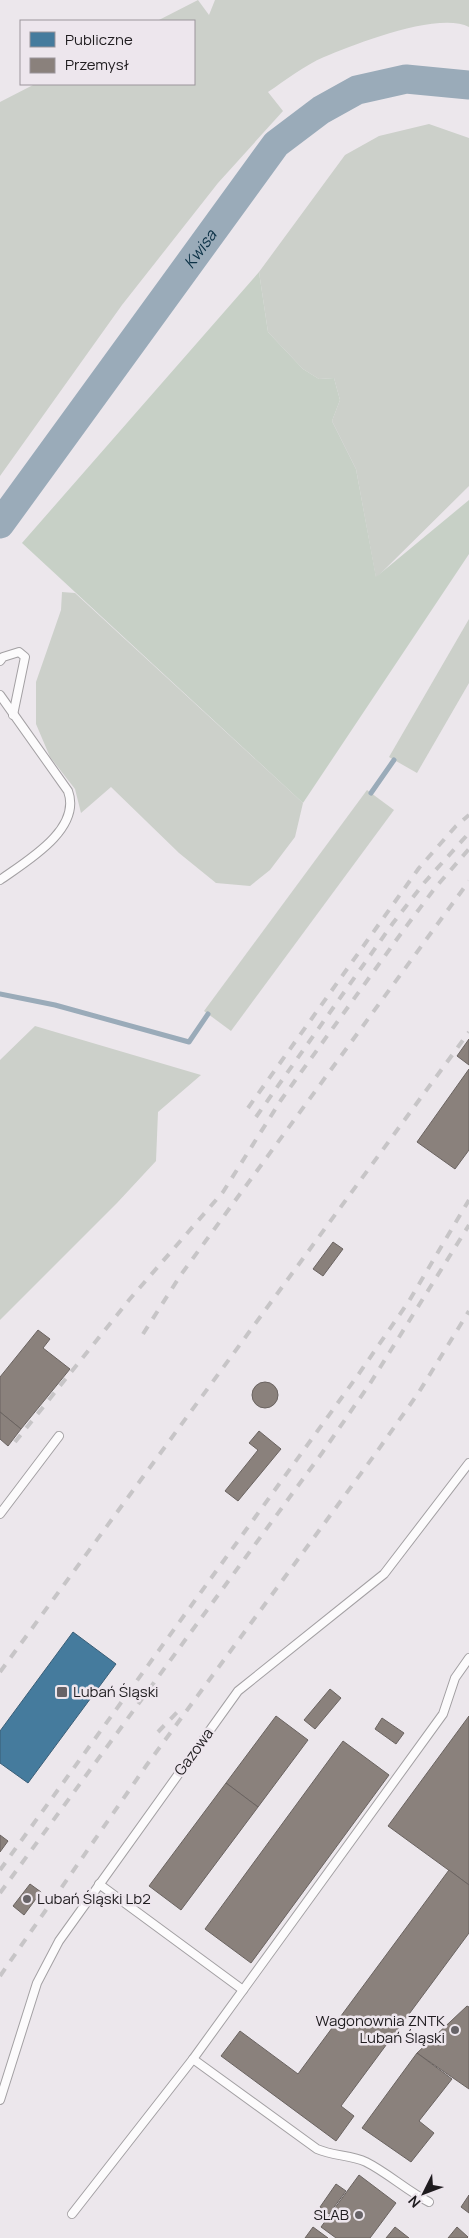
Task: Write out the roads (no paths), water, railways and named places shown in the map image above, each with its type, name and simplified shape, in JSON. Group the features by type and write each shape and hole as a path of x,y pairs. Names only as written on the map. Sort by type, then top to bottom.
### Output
{"lane":[{"path":"0,661 3,657 19,652 25,657 14,714"},
{"path":"0,695 68,791 72,810 64,827 44,846 0,880"},
{"path":"0,1514 59,1436"},
{"name":"Gazowa","path":"0,2100 37,1983 59,1941 238,1691 384,1574 469,1463"},
{"path":"72,2214 193,2059 443,1714 456,1678 469,1658"},
{"path":"99,1884 243,1990"},
{"path":"193,2059 317,2149 367,2163 407,2191 429,2202"}],"waterway":[{"name":"Kwisa","path":"0,524 276,144 321,110 357,90 406,79 469,85"},
{"path":"371,793 394,760"},
{"path":"0,994 55,1005 189,1042 208,1014"}],"railway":[{"path":"248,1108 419,868 456,826 469,815"},
{"path":"256,1117 393,923 424,883 469,833"},
{"path":"15,1442 129,1300 223,1192 281,1100 405,928 435,888 469,849"},
{"path":"143,1334 180,1276 469,881"},
{"path":"0,1672 469,1032"},
{"path":"0,1870 358,1375 409,1301 469,1200"},
{"path":"0,1893 322,1453 371,1382 469,1225"},
{"path":"0,1976 146,1766 376,1453 419,1392 469,1311"},
{"path":"158,1732 182,1707"}],"place":[{"name":"Lubań Śląski","path":"62,1692"},
{"name":"Lubań Śląski Lb2","path":"27,1899"},
{"name":"Wagonownia ZNTK Lubań Śląski","path":"455,2030"},
{"name":"SLAB","path":"359,2215"}]}
